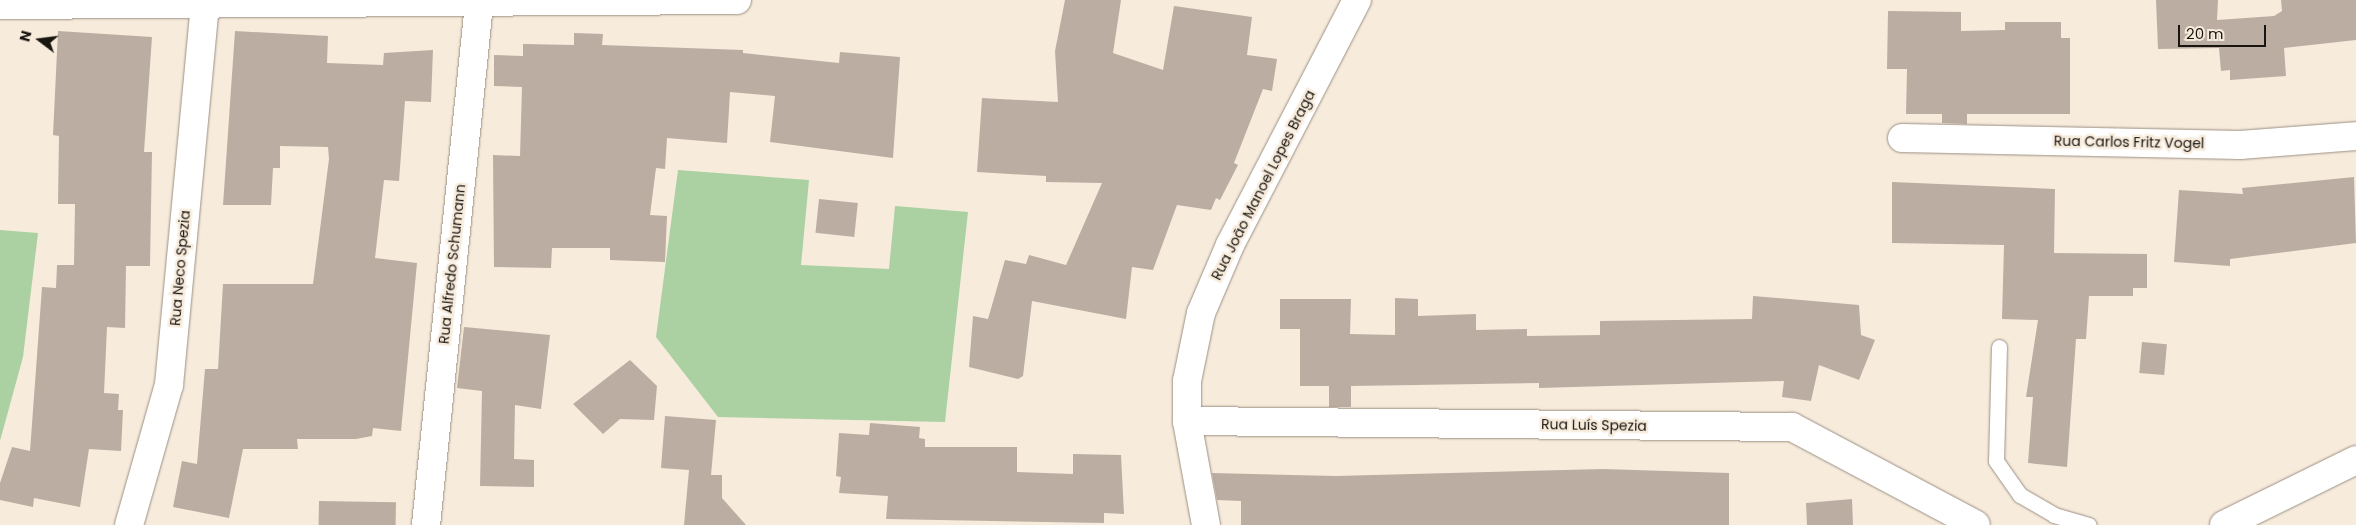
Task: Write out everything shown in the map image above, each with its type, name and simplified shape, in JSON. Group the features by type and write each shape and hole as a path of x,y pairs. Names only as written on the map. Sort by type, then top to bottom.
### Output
{"street":[{"path":"0,5 479,4 737,0"},
{"name":"Rua João Manoel Lopes Braga","path":"1206,525 1186,421 1187,381 1201,313 1230,245 1357,0"},
{"name":"Rua Alfredo Schumann","path":"426,525 479,4"},
{"name":"Rua Neco Spezia","path":"129,525 169,385 205,5"},
{"name":"Rua Carlos Fritz Vogel","path":"1902,138 2240,144 2356,136"},
{"name":"Rua Luís Spezia","path":"1186,421 1792,427 1976,525"},
{"path":"2224,525 2356,460"}],"lane":[{"path":"1999,346 1996,461 2020,496 2054,515 2089,525"}],"green space":[{"path":"678,170 809,180 801,265 889,269 895,206 968,212 945,422 718,417 656,337"},
{"path":"0,230 38,233 23,357 0,441"}],"building":[{"path":"1065,0 1121,0 1113,53 1163,70 1174,6 1252,17 1247,55 1277,59 1272,91 1263,89 1234,163 1238,165 1220,200 1216,198 1211,210 1177,205 1153,270 1132,267 1126,319 1032,301 1023,376 1018,379 969,367 973,316 988,319 1005,260 1026,264 1029,255 1066,265 1102,183 1046,182 1046,176 977,172 982,98 1058,102 1055,51"},
{"path":"2156,0 2218,0 2217,20 2274,16 2282,11 2281,0 2356,0 2356,40 2284,48 2286,76 2230,80 2230,70 2221,71 2219,48 2158,49"},
{"path":"1888,11 1961,12 1961,31 2005,30 2005,22 2061,22 2061,38 2070,38 2070,114 1967,114 1967,124 1942,123 1942,114 1906,114 1907,69 1887,69"},
{"path":"58,31 152,37 144,152 152,152 150,266 126,266 125,328 107,327 104,393 119,394 118,410 123,410 121,451 89,449 80,507 34,498 33,507 0,500 0,483 12,447 30,451 42,287 56,288 57,265 74,265 75,204 58,204 59,136 53,135"},
{"path":"235,31 328,36 327,63 383,65 384,53 433,50 431,102 405,101 399,181 384,180 375,258 417,263 401,431 373,428 372,436 356,439 297,439 298,449 243,449 229,518 173,507 182,461 197,464 205,369 218,369 223,284 313,284 329,159 328,147 280,146 280,168 273,168 271,205 223,205"},
{"path":"574,33 603,34 602,45 743,50 743,53 839,63 840,52 900,57 893,158 770,142 775,96 730,92 727,143 667,138 665,169 656,168 650,215 667,216 665,262 610,260 610,248 552,248 551,268 494,267 493,155 520,156 522,87 494,86 494,55 523,56 523,44 574,45"},
{"path":"2354,177 2356,243 2230,259 2230,266 2174,262 2179,190 2243,194 2242,188"},
{"path":"1892,182 2055,189 2054,253 2147,254 2147,288 2133,288 2133,296 2089,296 2086,339 2076,339 2067,467 2028,463 2033,397 2026,397 2038,320 2002,319 2004,245 1892,243"},
{"path":"819,199 858,203 854,237 815,233"},
{"path":"1753,296 1859,305 1861,335 1875,340 1859,380 1819,365 1811,401 1782,397 1784,381 1539,388 1539,383 1351,386 1351,407 1329,407 1329,386 1300,386 1300,329 1280,329 1280,299 1351,299 1350,334 1395,335 1395,298 1418,299 1418,316 1476,314 1476,330 1527,329 1527,336 1600,335 1600,321 1752,319"},
{"path":"464,327 550,335 541,409 515,405 514,459 534,460 534,487 480,486 482,391 457,388"},
{"path":"2142,342 2167,344 2164,375 2139,373"},
{"path":"630,360 657,386 654,420 620,419 603,434 573,404"},
{"path":"665,416 716,420 711,475 722,475 722,498 746,525 684,525 689,470 661,468"},
{"path":"870,423 920,427 919,438 925,439 925,447 1017,447 1017,472 1073,474 1073,454 1121,455 1124,514 1104,513 1104,523 886,519 888,496 839,493 841,477 836,476 839,433 869,435"},
{"path":"1603,469 1729,473 1729,525 1241,525 1241,501 1217,500 1212,473 1336,476"},
{"path":"1852,499 1853,525 1807,525 1806,503"},
{"path":"319,501 396,502 396,525 319,525"}]}
